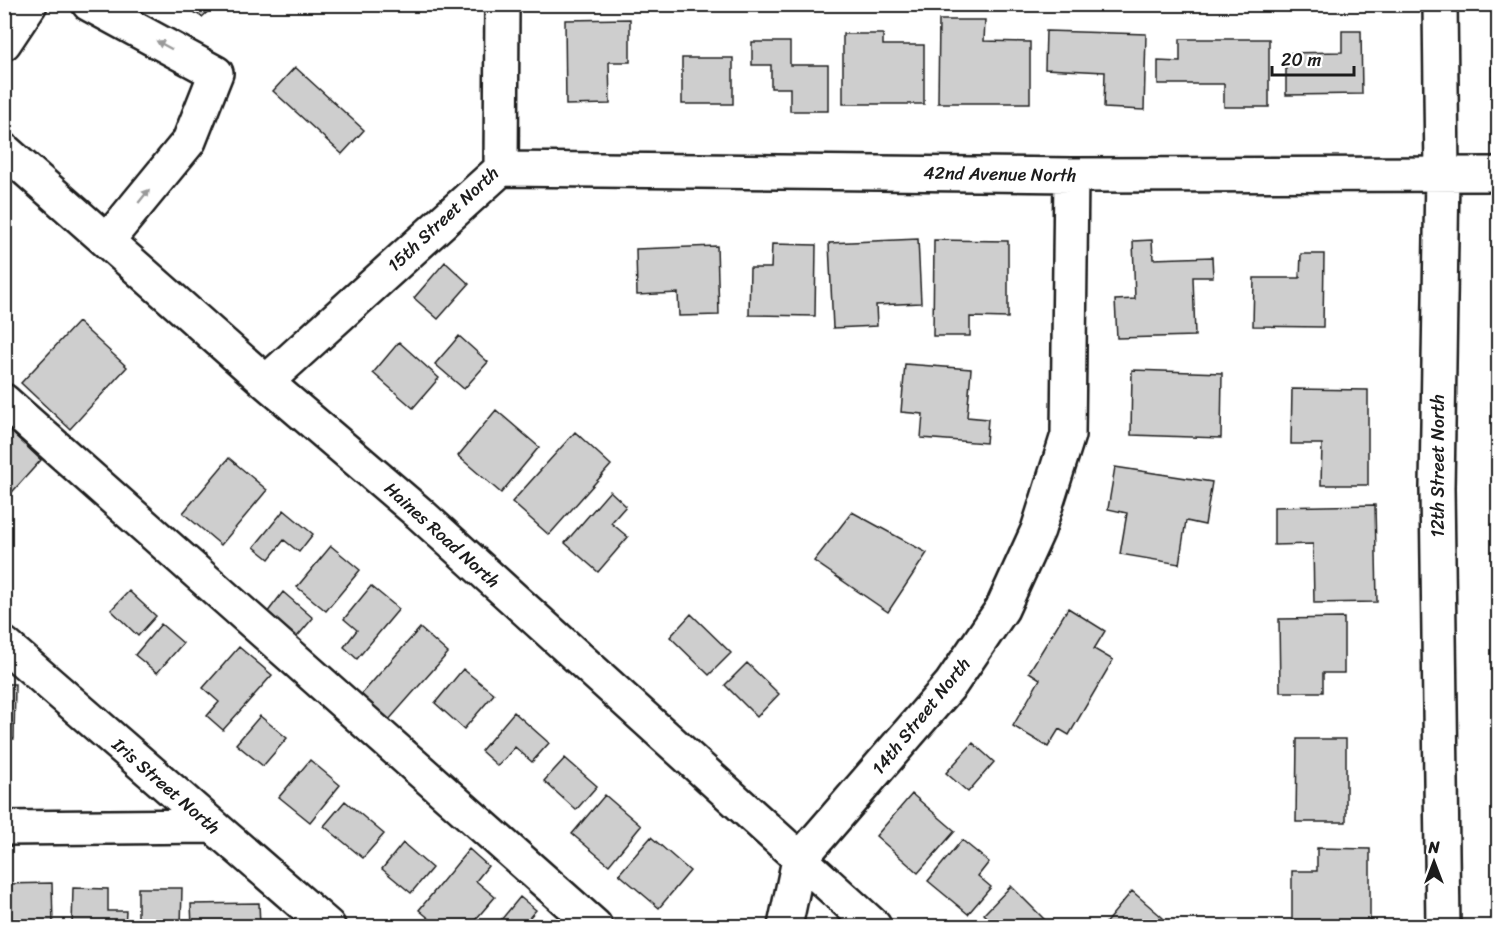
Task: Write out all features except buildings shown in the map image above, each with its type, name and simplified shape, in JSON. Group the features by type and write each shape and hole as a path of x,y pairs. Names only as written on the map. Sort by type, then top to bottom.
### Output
{"street":[{"path":"4,42 30,4"},
{"path":"89,4 216,73 189,141 107,241"},
{"name":"15th Street North","path":"266,381 501,169 502,4"},
{"name":"12th Street North","path":"1440,4 1442,174 1437,488 1443,927"},
{"name":"Haines Road North","path":"4,150 419,513 874,927"},
{"name":"42nd Avenue North","path":"501,169 1071,175 1498,174"},
{"name":"14th Street North","path":"785,927 799,860 951,684 1002,609 1038,530 1068,435 1071,175"},
{"path":"4,401 595,927"},
{"name":"Iris Street North","path":"4,644 328,927"},
{"path":"4,828 212,826"}]}
